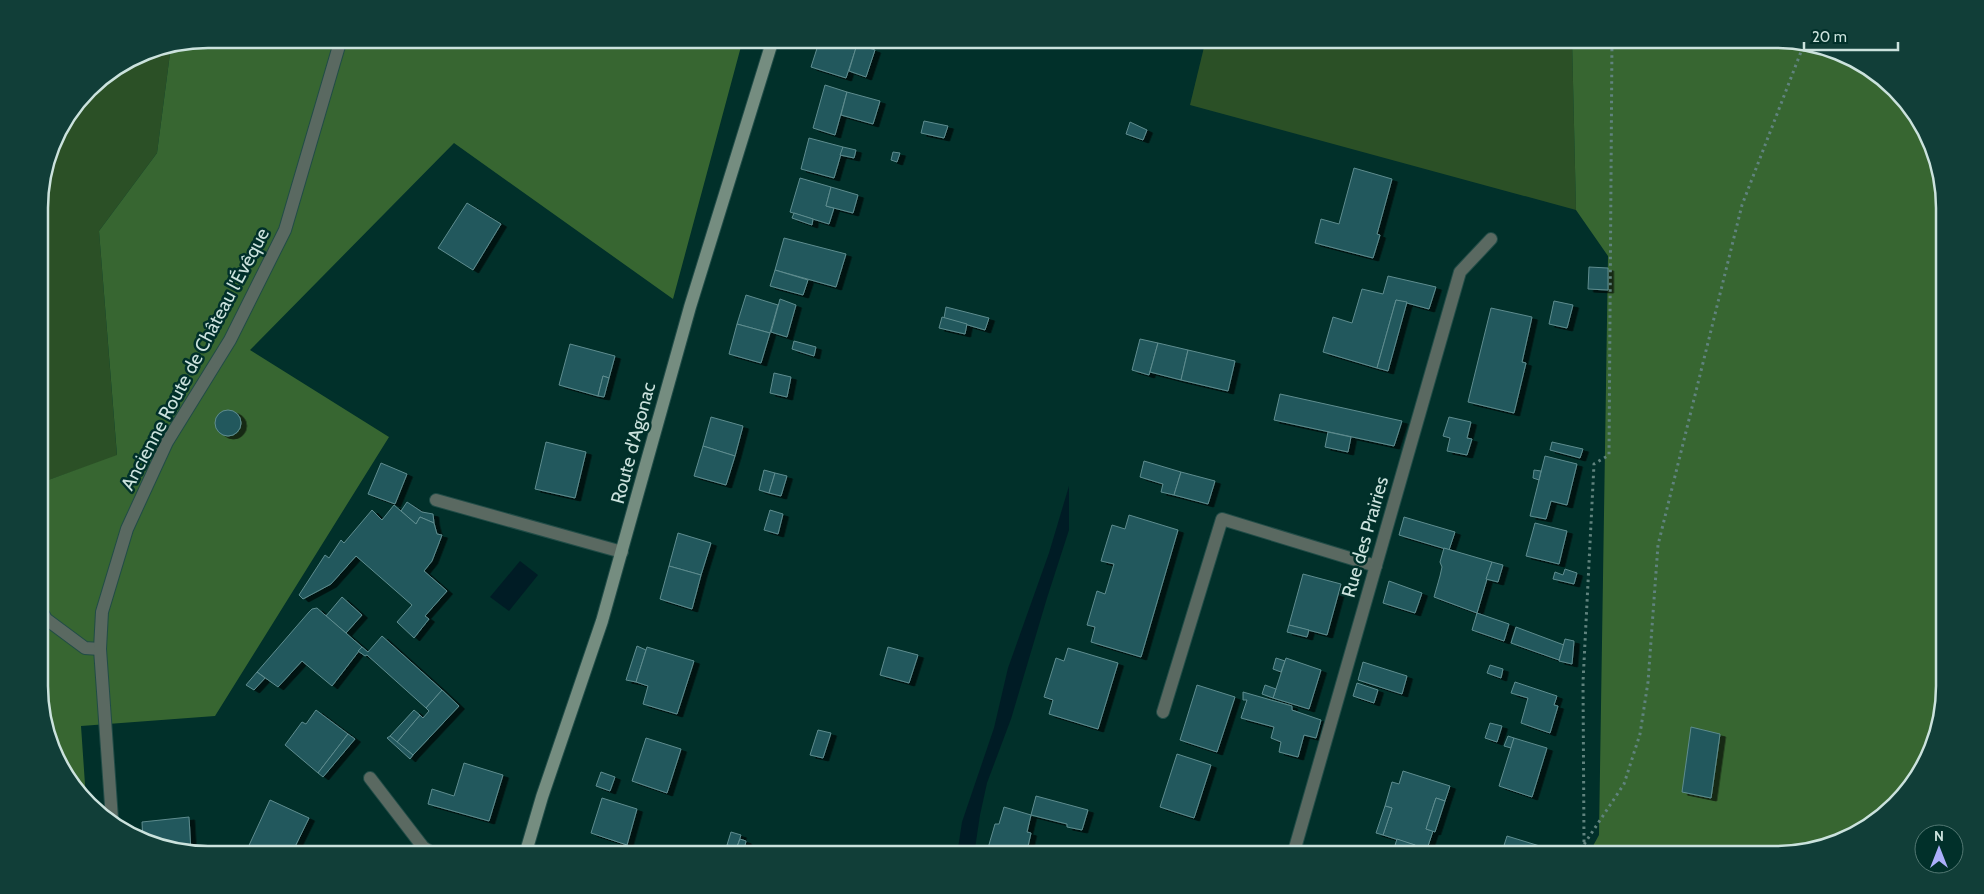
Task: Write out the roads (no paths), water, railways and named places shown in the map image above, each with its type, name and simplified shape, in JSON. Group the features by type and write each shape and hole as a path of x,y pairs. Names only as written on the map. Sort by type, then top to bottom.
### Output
{"main road":[{"name":"Route d'Agonac","path":"528,846 542,797 602,621 690,307 770,48"}],"street":[{"name":"Ancienne Route de Château l'Évêque","path":"112,814 100,649 102,612 127,529 167,442 230,340 285,230 338,48"},
{"name":"Rue des Prairies","path":"1296,846 1460,272 1491,239"},
{"path":"436,500 622,552"},
{"path":"1163,712 1222,519 1376,566"},
{"path":"48,620 85,648 100,649"},
{"path":"370,778 422,846"}],"water":[{"path":"1069,486 1069,530 1011,719 987,783 975,846 958,846 962,822 994,728 1008,668 1049,553"},
{"path":"520,561 538,575 509,611 490,597"}]}
